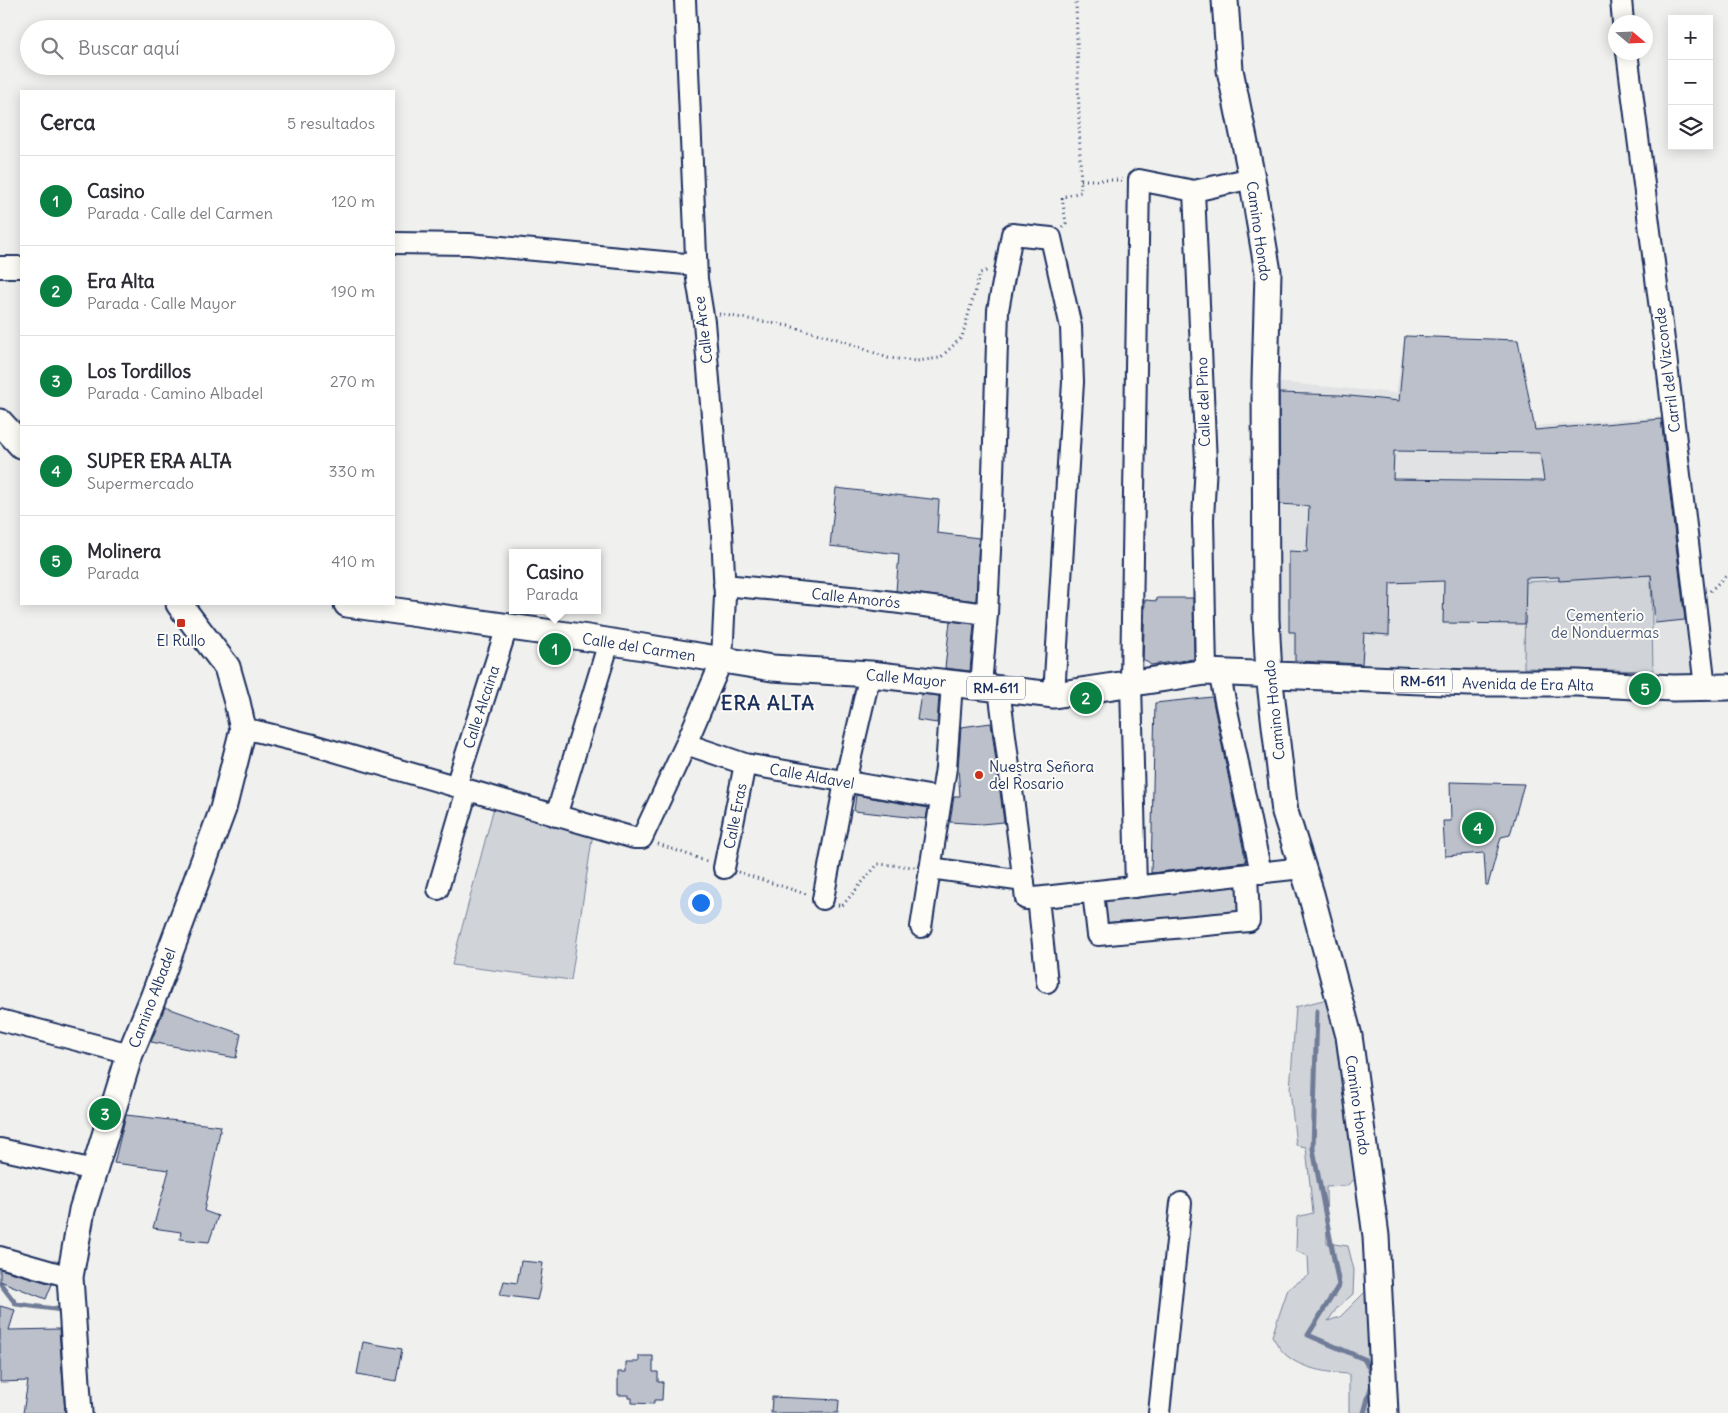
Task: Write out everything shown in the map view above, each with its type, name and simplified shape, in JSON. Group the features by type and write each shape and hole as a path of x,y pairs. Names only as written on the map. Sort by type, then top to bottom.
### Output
{"main road":[{"name":"Camino Hondo","path":"1225,0 1230,70 1252,178 1268,272 1265,381 1268,674 1285,812 1349,1036 1376,1236 1385,1413"},
{"path":"0,422 20,444"},
{"name":"Camino Albadel","path":"79,1413 70,1277 82,1210 130,1054 153,998 223,809 243,729 238,702 227,667 180,605"},
{"name":"Calle del Carmen","path":"354,605 722,660"},
{"name":"Calle Mayor","path":"722,660 772,668 870,674 1054,695 1213,672 1268,674"},
{"name":"Avenida de Era Alta","path":"1268,674 1470,683 1577,683 1673,688 1716,687"}],"street":[{"name":"Calle Arce","path":"685,0 696,265 702,311 720,513 724,585 722,660"},
{"path":"1621,0 1622,15"},
{"name":"Carril del Vizconde","path":"1628,60 1665,348 1716,687"},
{"path":"1136,887 1131,683 1139,180 1194,191 1252,178"},
{"name":"Calle del Pino","path":"1093,892 1098,935 1249,920 1254,874 1213,672 1203,519 1206,463 1194,191"},
{"path":"1054,695 1073,382 1071,327 1051,238 1012,234 998,310 987,614 990,687 1026,899 1302,868"},
{"path":"395,243 469,244 696,265"},
{"path":"0,267 20,267"},
{"name":"Calle Amorós","path":"724,585 861,598 987,614"},
{"name":"Calle Alcaina","path":"438,889 461,788 507,627"},
{"path":"556,816 609,642"},
{"path":"243,729 313,745 556,816 634,838 642,838 686,744 722,660"},
{"path":"823,899 845,782 870,674"},
{"path":"921,927 946,768 952,683"},
{"name":"Calle Aldavel","path":"686,744 745,764 940,798"},
{"name":"Calle Eras","path":"724,868 745,764"},
{"path":"930,868 1024,881"},
{"path":"1038,898 1047,982"},
{"path":"0,1020 130,1054"},
{"path":"0,1149 94,1170"},
{"path":"1159,1413 1181,1203"},
{"path":"0,1257 70,1277"}],"path":[{"path":"1051,238 1066,223 1062,197 1081,192 1076,0"},
{"path":"1081,180 1139,180"},
{"path":"702,311 789,326 841,340 888,358 917,361 940,358 962,337 980,273 1006,265"},
{"path":"642,838 724,868 842,906 878,864 930,868"}],"shaded area":[{"path":"1405,336 1518,340 1534,426 1670,416 1700,687 1269,674 1265,381 1396,393"}],"green space":[{"name":"Cementerio de Nonduermas","path":"1651,575 1653,671 1524,668 1525,582"},
{"path":"494,807 593,833 571,980 452,965"},
{"path":"1238,885 1237,912 1100,923 1099,897"},
{"path":"1327,999 1346,1070 1348,1122 1357,1136 1362,1174 1346,1186 1326,1187 1327,1243 1348,1246 1354,1270 1353,1294 1337,1308 1328,1321 1340,1317 1367,1290 1381,1413 1349,1413 1349,1374 1333,1373 1299,1364 1284,1353 1272,1336 1288,1289 1309,1275 1308,1256 1296,1251 1297,1217 1313,1213 1306,1147 1296,1145 1290,1090 1296,1007"}],"building":[{"path":"1405,336 1518,340 1535,430 1661,419 1685,620 1655,623 1651,575 1559,581 1559,577 1526,578 1525,624 1443,623 1444,581 1390,583 1389,635 1364,633 1362,664 1295,661 1295,632 1289,632 1289,551 1307,552 1309,506 1280,504 1279,393 1340,395 1399,401","holes":["1394,451 1540,453 1544,481 1393,479"]},
{"path":"836,488 939,500 937,533 979,538 976,601 896,591 899,554 830,546"},
{"path":"1157,598 1193,598 1194,659 1151,665 1143,659 1145,600 1157,601"},
{"path":"950,621 974,624 970,671 945,668"},
{"path":"921,694 939,696 937,723 917,720"},
{"path":"1212,697 1246,862 1151,873 1155,703"},
{"path":"991,723 1004,822 981,824 950,822 954,796 960,796 958,768 961,727"},
{"path":"1450,782 1524,784 1510,835 1501,837 1488,885 1486,885 1484,853 1445,856 1443,821 1451,821"},
{"path":"856,795 928,808 926,819 854,811"},
{"path":"165,1007 241,1034 236,1058 151,1042"},
{"path":"126,1115 221,1126 204,1211 218,1216 209,1242 180,1239 181,1232 153,1228 169,1170 114,1163"},
{"path":"521,1261 543,1263 537,1300 500,1295 504,1281 517,1283"},
{"path":"0,1269 52,1284 46,1299 0,1281"},
{"path":"0,1306 15,1310 9,1330 59,1329 65,1413 23,1413 28,1381 0,1382"},
{"path":"363,1342 402,1349 396,1381 357,1374"},
{"path":"639,1356 653,1356 653,1372 658,1372 658,1382 663,1382 662,1400 654,1400 654,1404 632,1403 632,1398 628,1398 628,1395 618,1395 618,1372 626,1372 626,1362 639,1362"},
{"path":"772,1397 839,1400 838,1413 771,1413"}],"waterway":[{"path":"1317,1011 1313,1149 1339,1285 1308,1335 1364,1359 1374,1377 1364,1413"},
{"path":"0,1283 16,1304 62,1310"}],"place":[{"name":"El Rullo","path":"181,623"},
{"name":"Casino","path":"555,649"},
{"name":"Molinera","path":"1645,689"},
{"name":"Era Alta","path":"1086,698"},
{"name":"Nuestra Señora del Rosario","path":"979,775"},
{"name":"SUPER ERA ALTA","path":"1478,828"},
{"name":"Los Tordillos","path":"105,1114"}],"district":[{"name":"ERA ALTA","path":"768,702"}]}
